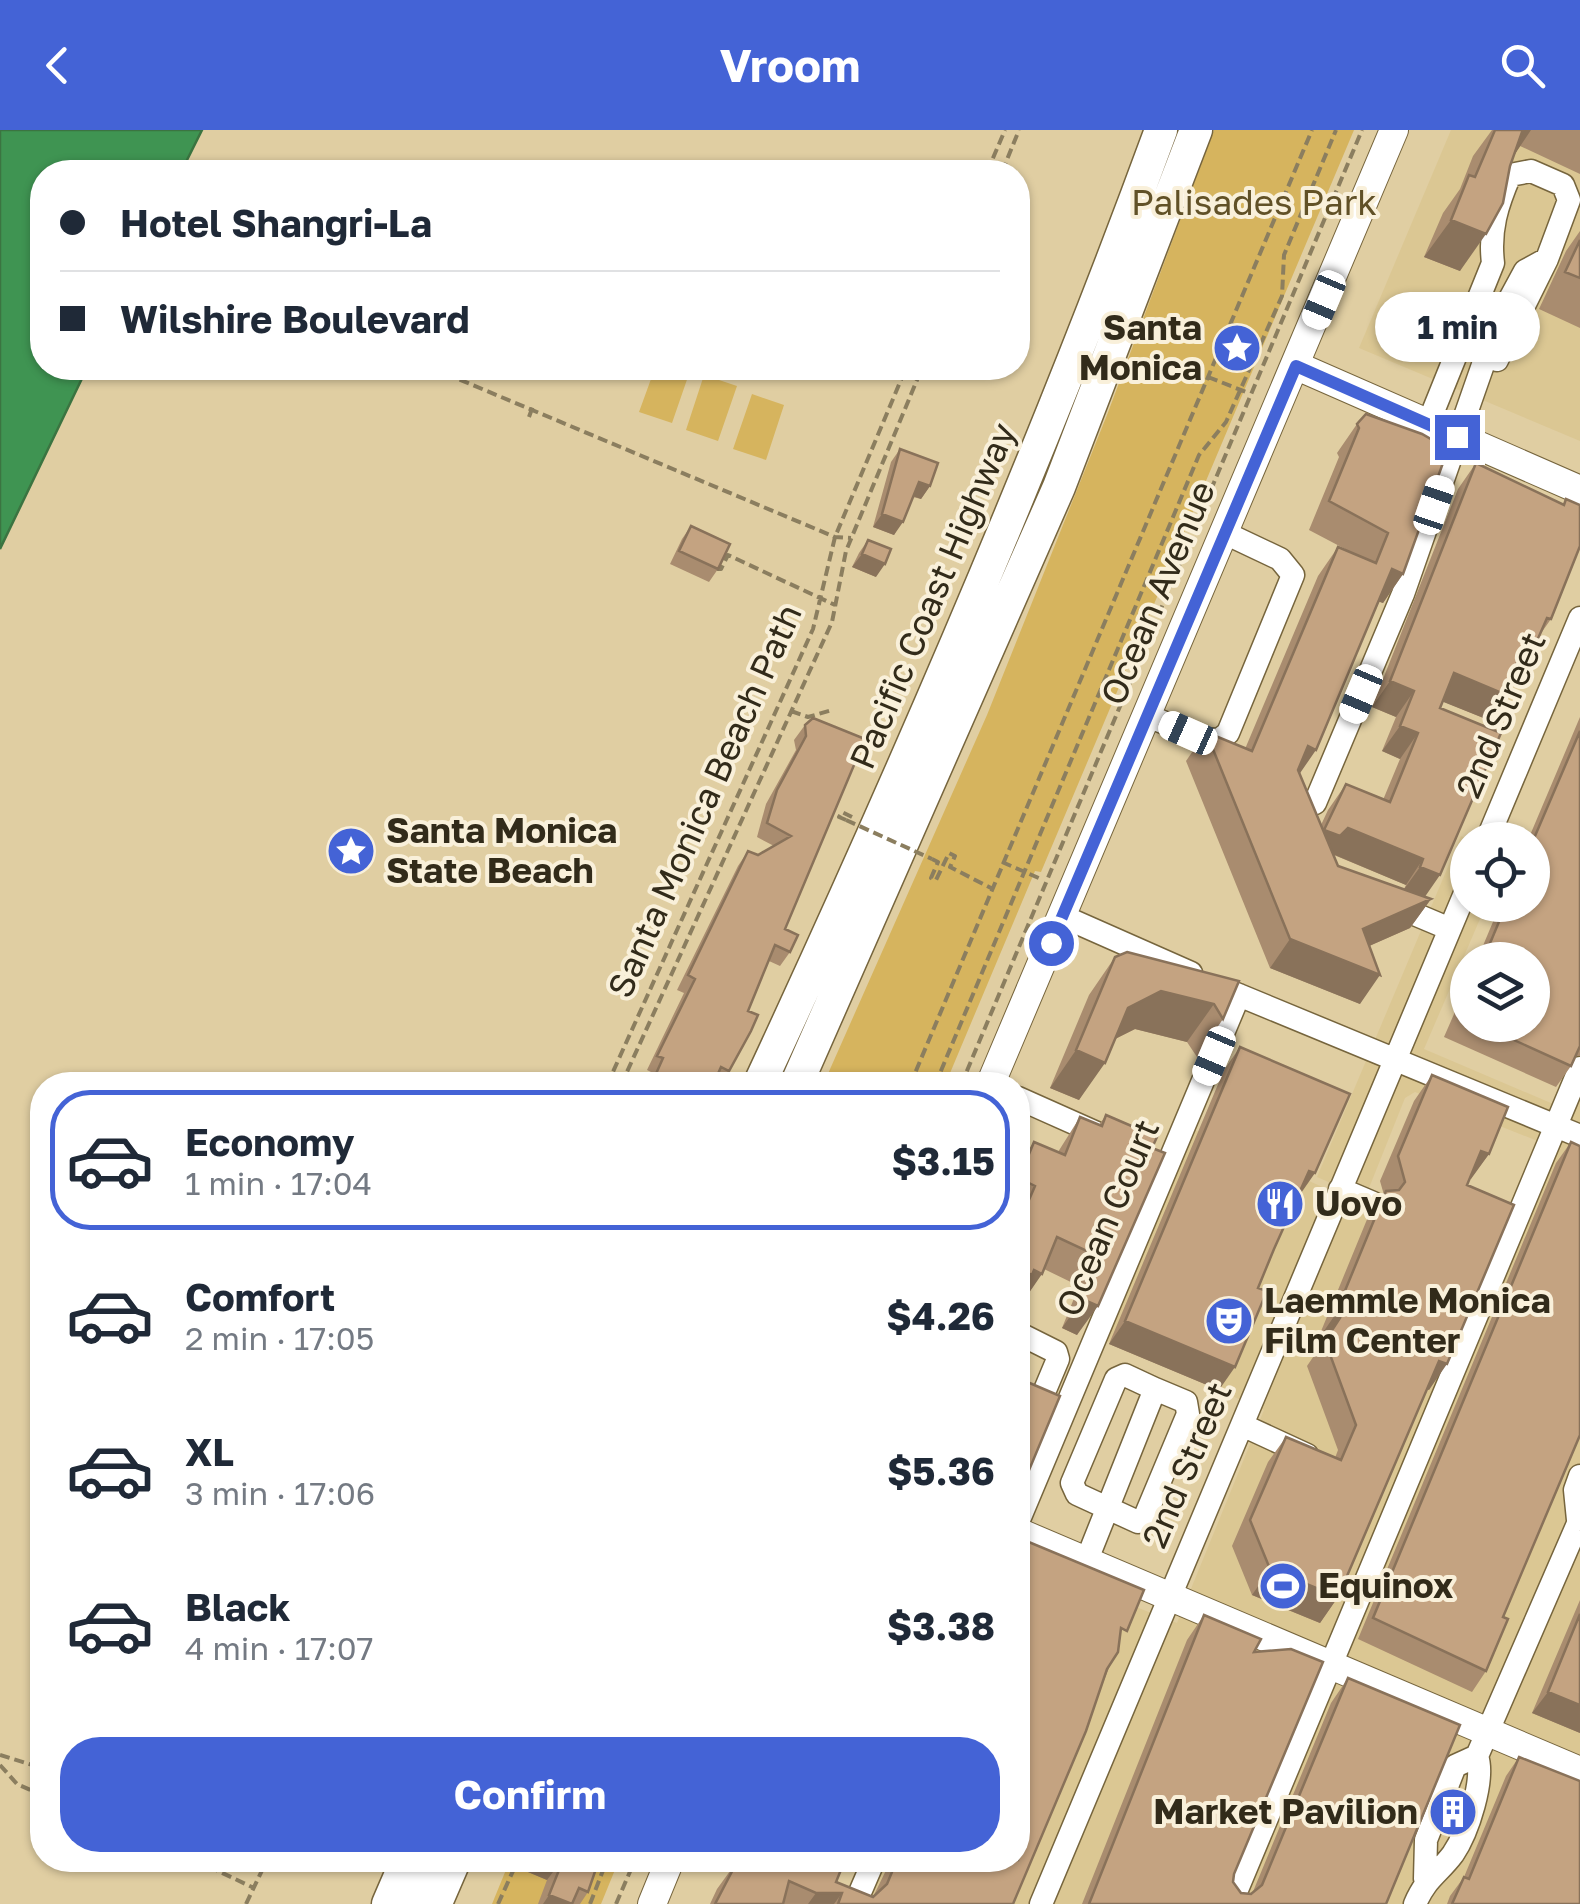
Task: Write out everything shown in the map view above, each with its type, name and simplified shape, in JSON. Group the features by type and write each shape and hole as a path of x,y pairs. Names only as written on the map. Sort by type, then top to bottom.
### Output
{"highway":[{"name":"Pacific Coast Highway","path":"765,1072 884,817 1051,421 1161,130"},
{"name":"Pacific Coast Highway","path":"802,1072 1003,621 1196,130"},
{"path":"1146,170 1177,184"},
{"path":"388,1904 401,1872"},
{"path":"420,1904 435,1872"}],"main road":[{"name":"Ocean Avenue","path":"996,1072 1398,133"},
{"path":"1296,366 1580,490"},
{"path":"1030,1537 1331,1667 1482,1744 1580,1772"},
{"path":"652,1904 665,1872"}],"street":[{"path":"1314,803 1403,594 1479,382 1494,368 1504,322 1547,259 1569,200 1563,185 1520,169 1510,175 1497,206 1490,242 1493,263 1428,424"},
{"path":"1475,313 1538,335"},
{"path":"1146,715 1212,741 1228,733 1292,574 1280,559 1225,532"},
{"name":"2nd Street","path":"1495,822 1580,618"},
{"path":"1375,897 1450,929"},
{"path":"1062,916 1239,995 1580,1136"},
{"name":"2nd Street","path":"1041,1904 1453,922"},
{"name":"Ocean Court","path":"1030,1494 1160,1160 1239,995"},
{"path":"1231,1904 1580,1068"},
{"path":"1030,1103 1116,1142"},
{"path":"1340,1190 1374,1204"},
{"path":"1030,1339 1056,1352 1058,1359 1044,1390"},
{"path":"1124,1375 1155,1389 1186,1402 1188,1414 1147,1516 1138,1522 1072,1491 1116,1380 1124,1375"},
{"path":"1030,1384 1068,1404 1112,1392"},
{"path":"1086,1562 1155,1389"},
{"path":"1242,1425 1308,1455"},
{"path":"1415,1904 1425,1879 1453,1853 1484,1776 1482,1744 1579,1520 1575,1490 1580,1476"},
{"path":"374,1904 389,1872"},
{"path":"441,1904 455,1872"},
{"path":"856,1904 869,1872"}],"path":[{"path":"992,160 1005,130"},
{"path":"1007,160 1019,130"},
{"path":"915,1072 1312,130"},
{"path":"940,1072 1199,455 1222,430 1274,321 1282,294 1284,255 1336,130"},
{"path":"967,1072 1362,130"},
{"path":"1230,322 1256,355"},
{"path":"1214,360 1256,355"},
{"path":"1207,377 1243,391"},
{"path":"464,380 835,537 852,538"},
{"name":"Santa Monica Beach Path","path":"613,1072 813,629 835,537 901,380"},
{"path":"627,1072 792,711 836,605 852,538 917,380"},
{"path":"529,417 533,406"},
{"path":"715,570 722,570 728,555 836,605"},
{"path":"792,711 808,717 832,710"},
{"path":"849,818 938,862 931,878 936,880 949,853 955,856 950,867 991,888"},
{"path":"1002,862 1041,879"},
{"path":"0,1755 30,1764"},
{"path":"0,1765 17,1784 30,1790"},
{"path":"220,1872 254,1888"},
{"path":"246,1904 261,1872"},
{"path":"498,1904 513,1872"},
{"path":"590,1904 602,1872"},
{"path":"616,1904 630,1872"}],"shaded area":[{"path":"0,130 202,130 187,160 30,160 30,380 81,380 0,549"},
{"path":"1451,130 1580,130 1580,441 1359,348"},
{"path":"1450,862 1450,922 1479,922 1470,942 1450,942 1450,989 1424,1049 1565,1109 1580,1077 1580,1904 1227,1904 1550,1146 1415,1092 1405,1098 1365,1198 1317,1177"},
{"path":"1191,1128 1490,1262 1217,1904 846,1904 859,1872 1030,1872 1030,1566 1177,1623 1264,1410 1104,1340"}],"green space":[{"name":"Palisades Park","path":"1214,130 1354,130 1041,872 1035,871 950,1072 829,1072 987,715 1107,415"},
{"path":"651,380 687,380 672,423 639,412"},
{"path":"702,380 737,386 718,441 686,430"},
{"path":"752,394 784,405 766,460 733,449"},
{"path":"505,1872 614,1872 601,1904 492,1904"}],"building":[{"path":"1495,130 1525,130 1510,166 1503,203 1486,234 1451,220 1469,175 1475,177"},
{"path":"1580,240 1580,278 1565,272"},
{"path":"1366,414 1422,434 1448,449 1403,574 1392,569 1316,750 1308,746 1298,770 1338,866 1431,899 1363,929 1380,975 1290,939 1206,732 1252,751 1338,547 1376,563 1388,533 1329,501 1359,428 1357,424"},
{"path":"900,449 938,463 930,486 919,482 903,522 882,514"},
{"path":"1476,463 1564,505 1566,499 1580,505 1580,546 1551,619 1547,618 1530,657 1521,653 1504,694 1454,673 1440,708 1501,733 1463,822 1450,822 1450,852 1440,875 1420,867 1423,859 1348,828 1340,836 1324,830 1346,784 1390,802 1418,733 1400,726 1414,691 1390,681"},
{"path":"691,526 730,544 718,569 679,551"},
{"path":"868,540 891,549 885,564 862,554"},
{"path":"813,718 865,739 785,929 798,935 790,952 775,945 748,1011 758,1015 729,1071 721,1067 719,1072 657,1072 663,1058 657,1056 695,979 688,975 748,851 758,855 791,836 767,823 777,790 806,736 805,725"},
{"path":"1580,731 1580,1046 1571,1066 1518,1042 1550,1042 1550,942 1491,942 1499,922 1550,922 1550,822 1541,822"},
{"path":"1127,952 1239,981 1223,1019 1214,1004 1161,991 1128,1008 1105,1063 1076,1050 1115,957"},
{"path":"1240,1047 1350,1094 1315,1173 1309,1171 1274,1249 1258,1288 1267,1291 1235,1367 1125,1321"},
{"path":"1432,1075 1508,1107 1489,1154 1481,1151 1467,1185 1514,1205 1447,1364 1439,1361 1338,1597 1270,1569 1250,1520 1286,1437 1341,1460 1356,1425 1325,1341 1340,1318 1335,1315 1386,1191 1399,1190 1405,1182 1398,1156"},
{"path":"1106,1115 1157,1137 1152,1148 1165,1153 1098,1306 1082,1299 1100,1257 1057,1237 1042,1274 1034,1270 1030,1274 1030,1197 1035,1186 1030,1184 1030,1152 1034,1142 1065,1155 1080,1117 1102,1126"},
{"path":"1571,1142 1580,1146 1580,1435 1503,1617 1508,1619 1486,1671 1373,1618"},
{"path":"1030,1383 1060,1396 1030,1468"},
{"path":"1030,1542 1144,1590 1127,1631 1121,1628 1118,1652 1107,1669 1086,1731 1030,1864"},
{"path":"1580,1614 1580,1705 1548,1692"},
{"path":"1204,1615 1261,1639 1254,1652 1291,1649 1323,1662 1234,1874 1233,1882 1241,1893 1251,1894 1262,1885 1348,1678 1460,1725 1386,1904 1089,1904"},
{"path":"1519,1757 1580,1781 1580,1904 1452,1904 1464,1877 1469,1879"},
{"path":"558,1872 595,1872 588,1892 579,1888 572,1904 549,1895"},
{"path":"732,1872 840,1872 836,1882 873,1897 887,1884 892,1872 1027,1872 1013,1904 838,1904 842,1893 816,1893 789,1881 783,1904 715,1904"}],"place":[{"name":"Santa Monica","path":"1237,348"},
{"name":"Santa Monica State Beach","path":"351,851"},
{"name":"Uovo","path":"1280,1204"},
{"name":"Laemmle Monica Film Center","path":"1229,1321"},
{"name":"Equinox","path":"1283,1586"},
{"name":"Market Pavilion","path":"1453,1812"}],"route":[{"path":"1051,943 1296,366 1457,437"}]}
